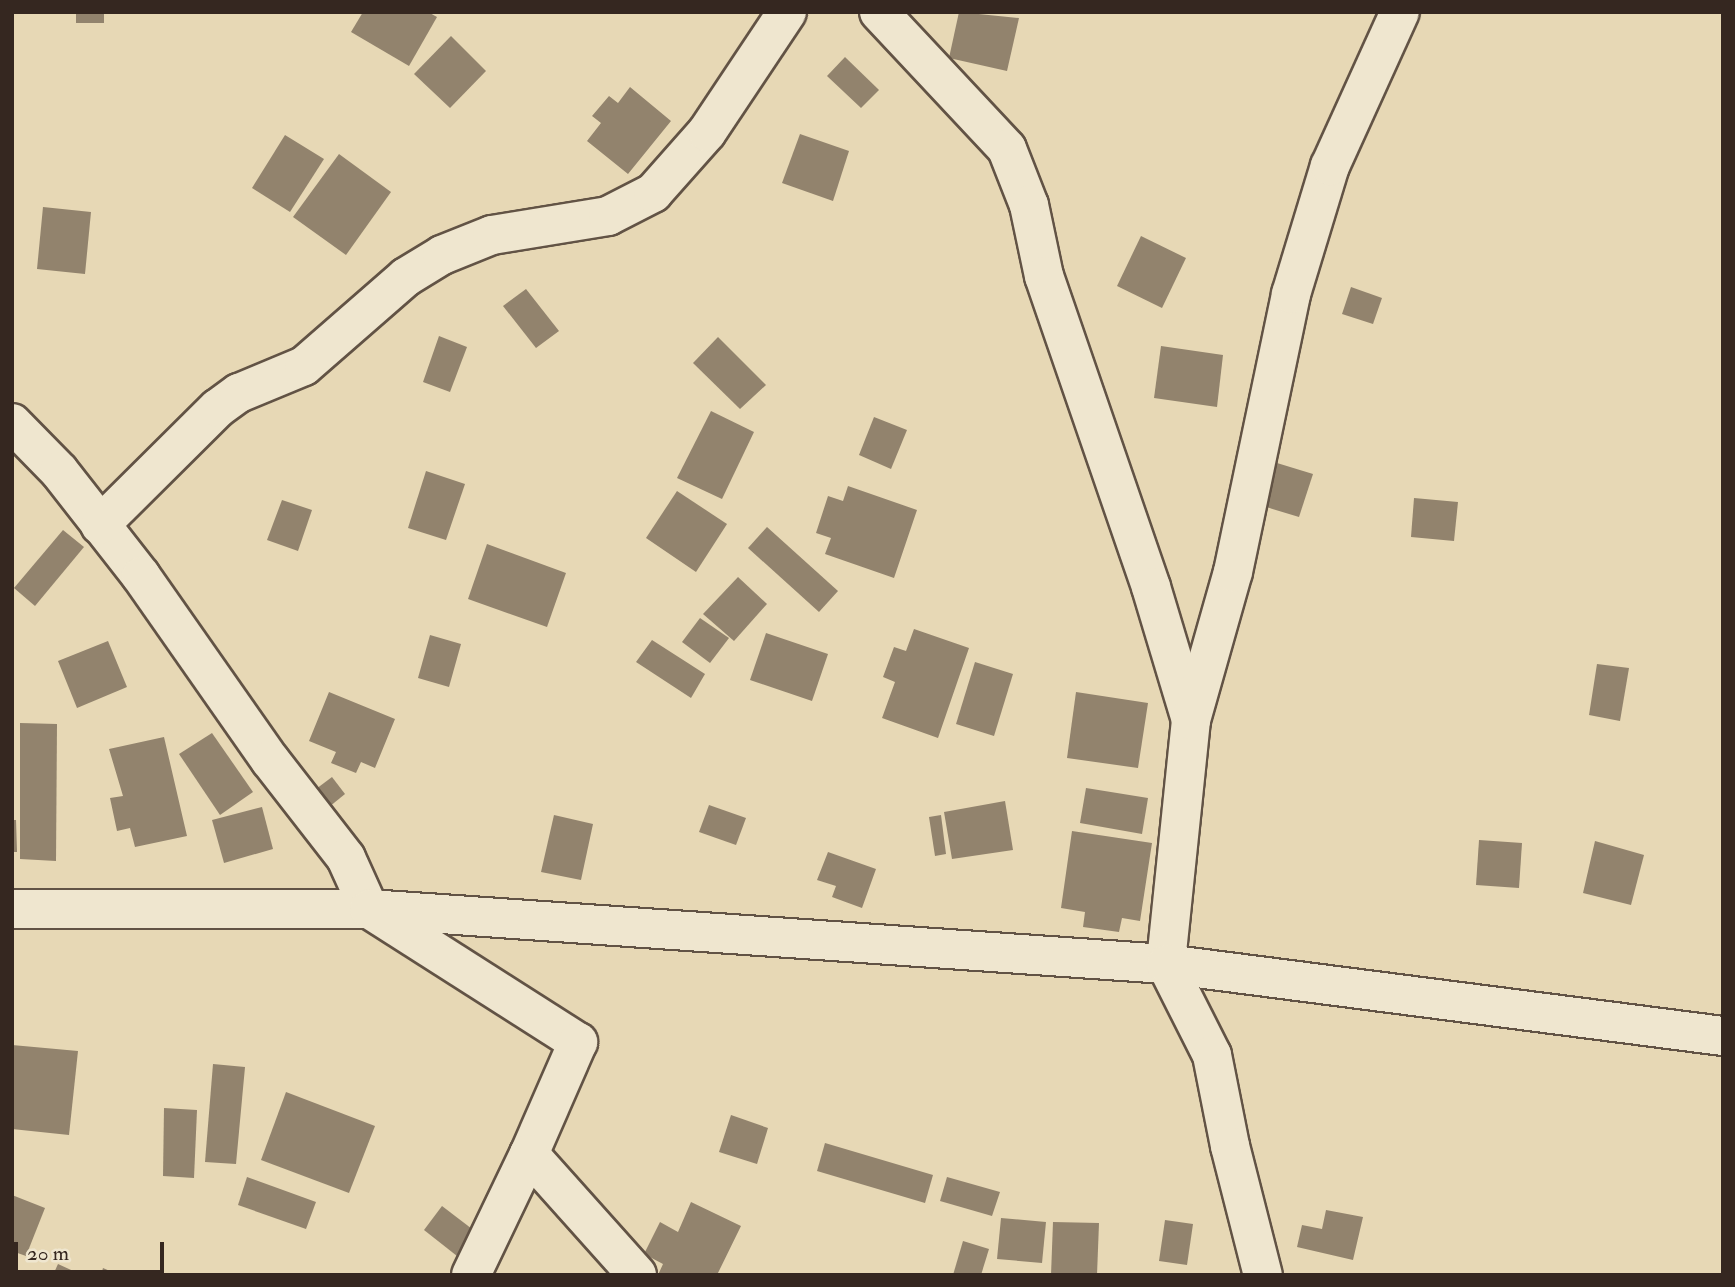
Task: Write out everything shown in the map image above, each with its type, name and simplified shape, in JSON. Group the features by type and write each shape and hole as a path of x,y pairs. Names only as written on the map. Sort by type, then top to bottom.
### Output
{"street":[{"path":"100,525 218,408 239,393 304,366 406,277 442,255 492,235 608,216 653,193 707,132 787,12"},
{"path":"879,12 1007,149 1029,205 1044,276 1191,720"},
{"path":"1263,1275 1230,1146 1212,1055 1166,964 1191,720 1233,572 1291,294 1330,166 1400,12"},
{"path":"12,423 59,471 346,858 369,909 578,1042 529,1154 471,1275"},
{"path":"12,909 369,909 1166,964 1723,1036"},
{"path":"529,1154 637,1275"}],"building":[{"path":"76,12 104,12 104,23 76,23"},
{"path":"363,12 428,12 437,17 409,66 351,32"},
{"path":"959,12 1019,18 1007,71 949,58"},
{"path":"451,36 486,71 450,108 414,74"},
{"path":"845,57 879,90 861,108 827,76"},
{"path":"630,87 671,121 628,174 587,141 601,123 592,116 609,96 618,103"},
{"path":"800,134 849,151 833,201 782,183"},
{"path":"285,135 324,159 290,212 252,188"},
{"path":"339,154 391,192 346,255 293,217"},
{"path":"43,207 91,212 85,274 37,269"},
{"path":"1141,236 1186,258 1162,308 1117,286"},
{"path":"1351,287 1382,298 1373,324 1342,314"},
{"path":"526,289 559,331 536,348 503,306"},
{"path":"439,336 467,347 450,392 423,382"},
{"path":"718,337 766,385 740,409 693,363"},
{"path":"1161,346 1223,355 1217,407 1154,398"},
{"path":"711,411 754,432 722,499 677,478"},
{"path":"874,417 907,430 891,469 859,455"},
{"path":"1277,463 1313,474 1299,517 1263,506"},
{"path":"426,471 465,484 446,540 408,528"},
{"path":"848,486 917,510 894,578 825,554 831,538 816,533 828,496 843,501"},
{"path":"677,491 727,524 696,572 646,538"},
{"path":"1414,498 1458,502 1454,541 1411,537"},
{"path":"282,500 312,510 298,551 267,540"},
{"path":"767,527 838,591 819,612 748,548"},
{"path":"63,530 84,547 35,606 14,588"},
{"path":"487,544 566,573 547,627 468,599"},
{"path":"738,577 767,604 734,641 703,614"},
{"path":"700,618 729,638 710,663 682,642"},
{"path":"914,629 969,648 938,738 882,718 895,682 883,677 894,647 906,651"},
{"path":"766,633 828,654 812,701 750,680"},
{"path":"430,635 461,644 449,687 418,678"},
{"path":"652,640 705,674 691,698 636,662"},
{"path":"108,641 127,687 77,708 58,661"},
{"path":"975,662 1013,674 994,736 956,724"},
{"path":"1597,664 1629,668 1620,721 1589,715"},
{"path":"329,692 395,719 375,768 361,762 356,773 331,763 336,752 309,741"},
{"path":"1076,692 1148,703 1138,768 1067,758"},
{"path":"20,723 57,724 56,861 20,859"},
{"path":"212,733 253,792 220,815 179,754"},
{"path":"164,737 187,836 135,847 130,828 117,831 110,798 123,796 109,749"},
{"path":"332,777 345,794 329,807 316,789"},
{"path":"1086,788 1148,798 1142,834 1080,823"},
{"path":"1005,801 1013,850 952,859 944,812"},
{"path":"709,805 746,818 736,845 699,832"},
{"path":"262,807 273,849 224,863 212,820"},
{"path":"554,815 593,824 581,880 541,872"},
{"path":"941,815 946,854 935,856 929,817"},
{"path":"12,820 16,820 17,852 12,852"},
{"path":"1072,831 1152,843 1140,921 1122,918 1119,932 1083,927 1085,912 1061,908"},
{"path":"1479,840 1522,843 1519,888 1476,885"},
{"path":"1595,841 1644,855 1631,905 1583,893"},
{"path":"828,852 876,869 862,908 832,897 836,886 817,880"},
{"path":"12,1045 78,1051 69,1135 12,1129"},
{"path":"213,1064 245,1067 236,1164 205,1162"},
{"path":"286,1092 375,1126 349,1193 261,1160"},
{"path":"164,1108 197,1110 194,1178 163,1176"},
{"path":"731,1115 768,1128 757,1164 719,1152"},
{"path":"825,1143 933,1175 925,1203 817,1171"},
{"path":"247,1177 316,1202 306,1229 238,1205"},
{"path":"947,1177 1000,1192 992,1216 940,1201"},
{"path":"12,1195 45,1208 26,1256 12,1251"},
{"path":"691,1202 741,1226 717,1275 658,1275 663,1264 644,1254 660,1222 678,1232"},
{"path":"442,1206 476,1232 457,1256 424,1230"},
{"path":"1326,1210 1363,1217 1353,1260 1297,1247 1302,1225 1322,1229"},
{"path":"1001,1218 1046,1222 1042,1263 997,1259"},
{"path":"1165,1220 1193,1224 1187,1265 1159,1261"},
{"path":"1053,1222 1099,1223 1097,1275 1051,1275"},
{"path":"963,1241 989,1249 981,1275 953,1275"},
{"path":"58,1264 82,1275 53,1275"},
{"path":"103,1268 119,1275 101,1275"}]}
